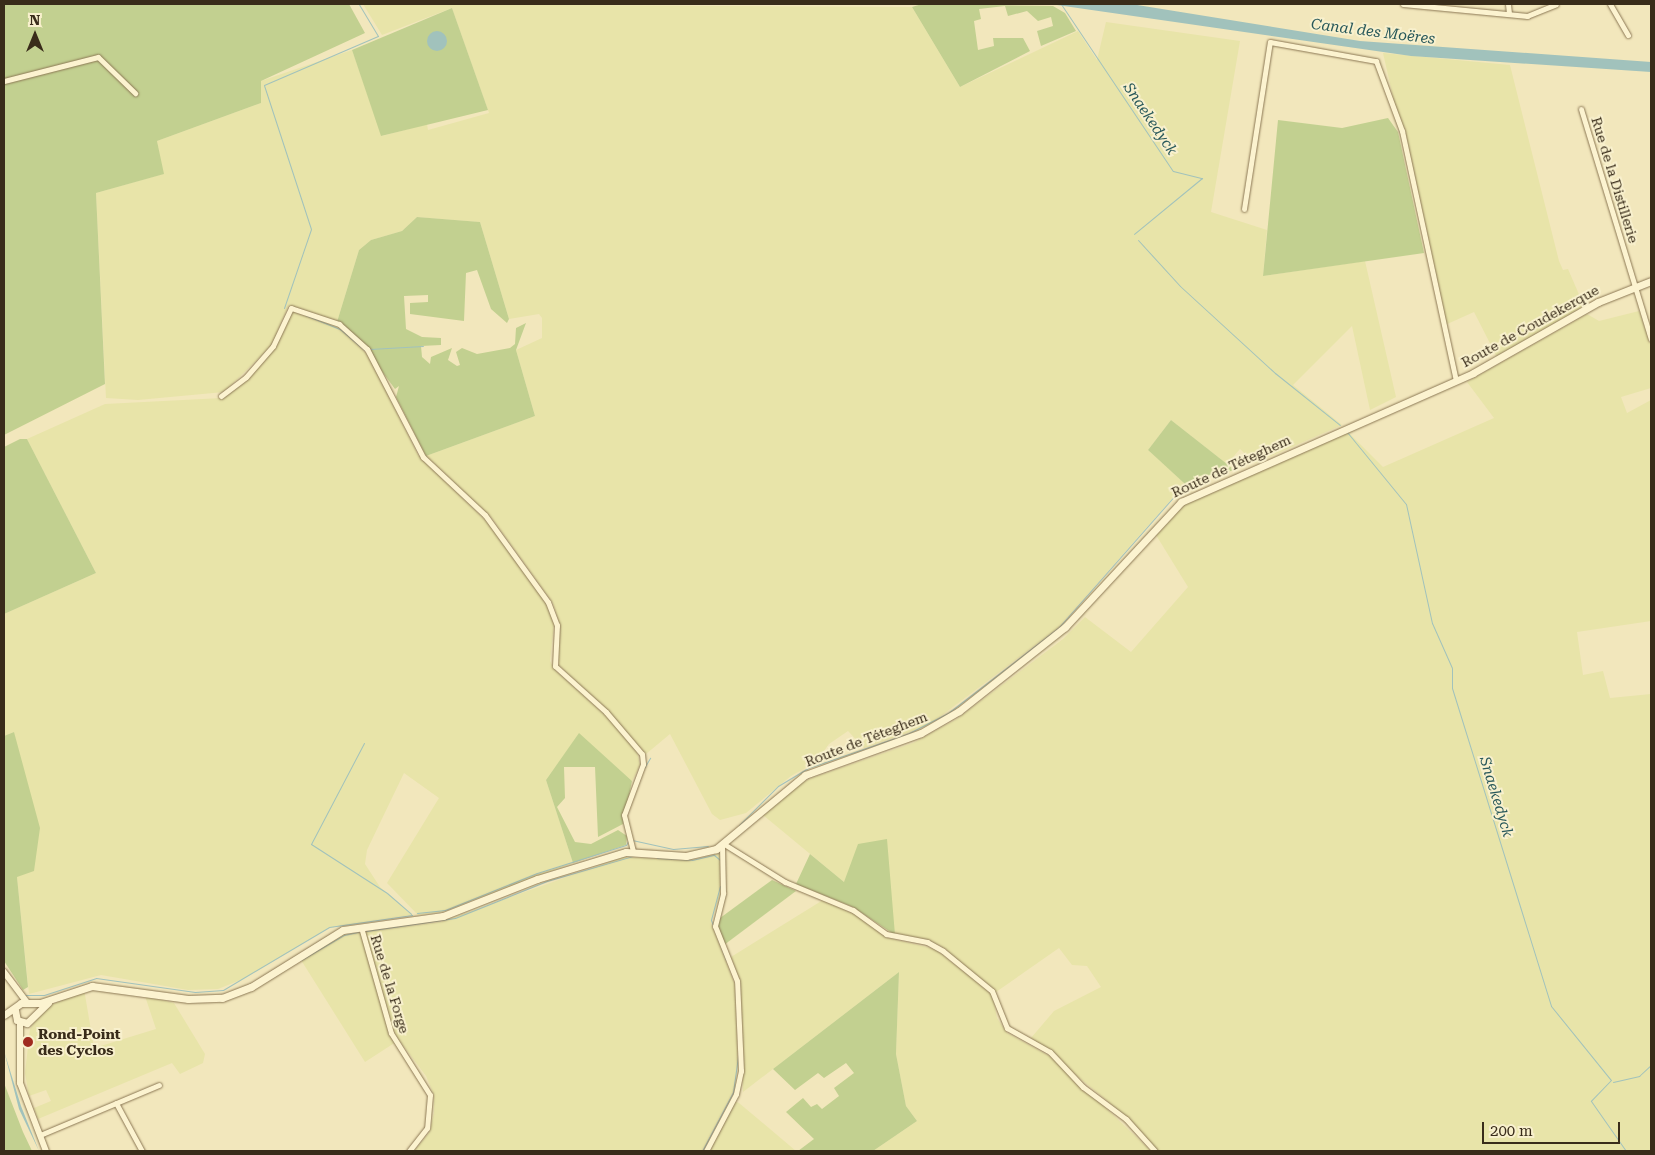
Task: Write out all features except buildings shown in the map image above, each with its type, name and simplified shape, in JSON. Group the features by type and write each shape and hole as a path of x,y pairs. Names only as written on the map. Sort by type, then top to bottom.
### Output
{"main road":[{"name":"Route de Coudekerque","path":"1338,430 1456,380 1595,303 1651,281"},
{"name":"Route de Téteghem","path":"4,1017 16,1008 28,1003 104,985 188,999 222,998 251,987 324,939 361,927 449,915 541,878 632,851 689,856 724,845 805,775 916,735 963,708 1069,624 1174,506 1338,430"},
{"name":"Route de Téteghem","path":"36,1014 61,996"},
{"path":"4,1017 31,1022 36,1014 28,1003"},
{"path":"16,1008 19,1021"}],"street":[{"path":"1403,4 1509,14 1539,14 1556,4"},
{"path":"1508,4 1509,14"},
{"path":"1610,4 1628,36"},
{"path":"1244,209 1270,42 1376,60 1402,131 1456,380"},
{"path":"4,81 95,56 107,62 135,93"},
{"name":"Rue de la Distillerie","path":"1581,109 1651,339"},
{"path":"221,396 240,383 273,346 291,308 341,325 368,350 423,457 486,515 548,602 557,625 555,666 606,712 642,754 643,764 624,812 632,851"},
{"path":"706,1151 736,1094 741,1071 737,978 715,926 723,893 724,845 789,884 849,908 886,934 927,942 943,951 992,991 1007,1028 1052,1054 1083,1087 1133,1126 1154,1151"},
{"name":"Rue de la Forge","path":"361,927 389,1029 430,1095 427,1128 409,1151"},
{"path":"5,975 28,1003"},
{"path":"5,975 16,1008"},
{"path":"19,1021 19,1074 46,1151"},
{"path":"25,1095 22,1066 31,1022"},
{"path":"40,1135 159,1085"},
{"path":"116,1103 142,1151"}],"shaded area":[{"path":"363,4 912,7 960,87 1078,31 1097,60 1106,22 1240,41 1211,212 1267,230 1263,276 1365,261 1396,397 1370,410 1352,326 1293,385 1342,425 1255,463 1240,449 1227,464 1171,420 1148,450 1185,484 1058,628 929,725 864,748 848,731 829,744 816,762 791,776 746,813 720,820 712,814 670,734 646,754 559,665 556,653 560,625 553,603 492,518 426,456 535,416 516,350 542,338 542,318 539,314 509,319 480,222 417,217 402,231 371,240 359,250 337,322 288,306 272,345 224,392 138,400 106,398 96,193 163,174 157,141 261,103 261,81 352,50 382,136 427,124 428,130 489,113 452,8 382,35"},
{"path":"1383,53 1510,65 1559,261 1563,270 1568,269 1584,306 1497,357 1474,312 1445,325"},
{"path":"299,311 339,328 368,355 418,455 487,522 545,600 554,623 550,661 555,670 610,719 637,752 640,765 632,781 579,734 546,780 573,863 442,912 418,915 387,883 439,798 404,773 367,850 365,864 380,887 412,915 329,928 243,979 218,989 188,990 101,975 29,994 17,877 14,732 4,736 4,614 96,573 27,439 105,404 222,398 276,346 287,313"},
{"path":"1639,311 1651,346 1651,388 1621,397 1627,413 1651,400 1651,621 1577,632 1583,675 1603,671 1610,698 1651,694 1651,1151 1158,1151 1127,1117 1031,1038 1054,1011 1101,987 1087,966 1072,965 1059,948 996,992 941,946 895,935 844,882 763,815 795,786 812,778 913,743 957,719 1063,639 1085,617 1131,652 1188,587 1156,535 1185,504 1348,432 1383,467 1494,418 1467,382 1587,314 1599,321"},
{"path":"720,853 720,895 711,923 735,985 738,1064 733,1092 702,1151 414,1151 429,1133 434,1113 434,1095 426,1076 399,1040 365,1062 301,960 342,935 441,922 623,857 692,860"},
{"path":"823,900 858,916 888,938 935,949 992,994 997,1018 1007,1033 1053,1058 1151,1151 873,1151 917,1121 906,1106 896,1054 899,972 743,1092 740,982 731,957"},
{"path":"84,989 94,1048 156,1029 145,996 174,1003 205,1054 203,1063 180,1074 172,1063 38,1119 34,1108 51,1101 46,1090 29,1096 25,1073 30,1029 43,1009"},
{"path":"734,1101 739,1103 796,1151 709,1151"}],"green space":[{"path":"4,4 349,4 365,33 261,81 261,103 157,141 164,174 96,193 105,384 4,435"},
{"path":"922,4 1053,6 1065,13 1076,31 1041,46 1037,31 1053,26 1051,17 1038,21 1027,11 1008,16 1005,6 979,9 981,19 974,21 978,50 994,46 993,38 1023,38 1030,51 960,87 912,7"},
{"path":"452,8 488,110 381,136 352,50"},
{"path":"1388,118 1398,132 1424,253 1263,276 1278,120 1342,128"},
{"path":"417,217 480,222 509,319 507,323 491,309 477,270 466,273 464,321 410,314 410,303 428,302 428,295 404,296 406,329 422,337 441,338 441,345 421,346 422,357 430,364 431,357 452,348 448,360 457,366 460,365 456,352 462,348 477,354 510,348 515,344 516,328 526,323 516,350 535,416 426,456 396,397 399,386 395,389 364,347 337,322 359,250 371,240 402,231"},
{"path":"1171,420 1234,470 1185,484 1148,450"},
{"path":"20,439 27,439 96,573 4,614 4,447"},
{"path":"14,732 40,828 34,871 17,877 28,987 23,990 4,961 4,736"},
{"path":"579,733 632,781 623,824 598,837 595,767 564,767 565,798 557,807 575,842 591,844 618,830 627,836 626,845 573,863 546,780"},
{"path":"887,839 895,935 853,907 796,884 810,854 844,882 858,844"},
{"path":"772,880 796,891 724,945 716,921"},
{"path":"899,972 896,1054 906,1106 917,1121 873,1151 798,1151 814,1139 786,1112 803,1098 811,1107 817,1104 822,1109 839,1096 834,1088 854,1073 846,1063 824,1078 818,1073 795,1090 773,1069"},
{"path":"4,1083 23,1132 32,1151 4,1151"}],"water":[{"path":"1050,4 1131,4 1360,41 1651,62 1651,72 1411,56"},
{"path":"437,31 444,34 447,41 444,48 437,51 430,48 427,41 430,34"},
{"path":"4,1051 21,1106 39,1151 19,1109"}],"waterway":[{"path":"284,308 311,229 264,85 378,36 359,4"},
{"name":"Snaekedyck","path":"1061,4 1173,171 1202,178 1134,234"},
{"name":"Snaekedyck","path":"1138,240 1180,286 1275,373 1340,425"},
{"path":"305,315 340,329 364,350"},
{"path":"370,349 423,346"},
{"name":"Snaekedyck","path":"1347,432 1406,504 1432,623 1452,668 1452,688 1551,1006 1611,1080 1591,1101 1626,1151"},
{"path":"739,825 778,786 808,768 907,734 948,713 1058,628 1185,484"},
{"path":"364,743 311,844 387,893 411,914"},
{"path":"644,768 650,758"},
{"path":"632,840 673,849 708,846"},
{"path":"417,913 445,910 537,873 626,845 628,841"},
{"path":"657,858 692,860 714,855 720,860"},
{"path":"366,931 455,918 547,881 633,856"},
{"path":"720,886 711,920 726,960"},
{"path":"24,995 44,995 96,978 195,992 223,990 329,927 412,915"},
{"path":"301,960 344,935 358,932"},
{"path":"702,1151 733,1092 738,1055"},
{"path":"1613,1082 1639,1076 1651,1065"}],"place":[{"name":"Rond-Point des Cyclos","path":"28,1042"}],"water label":[{"name":"Canal des Moëres","path":"1373,32"}]}
